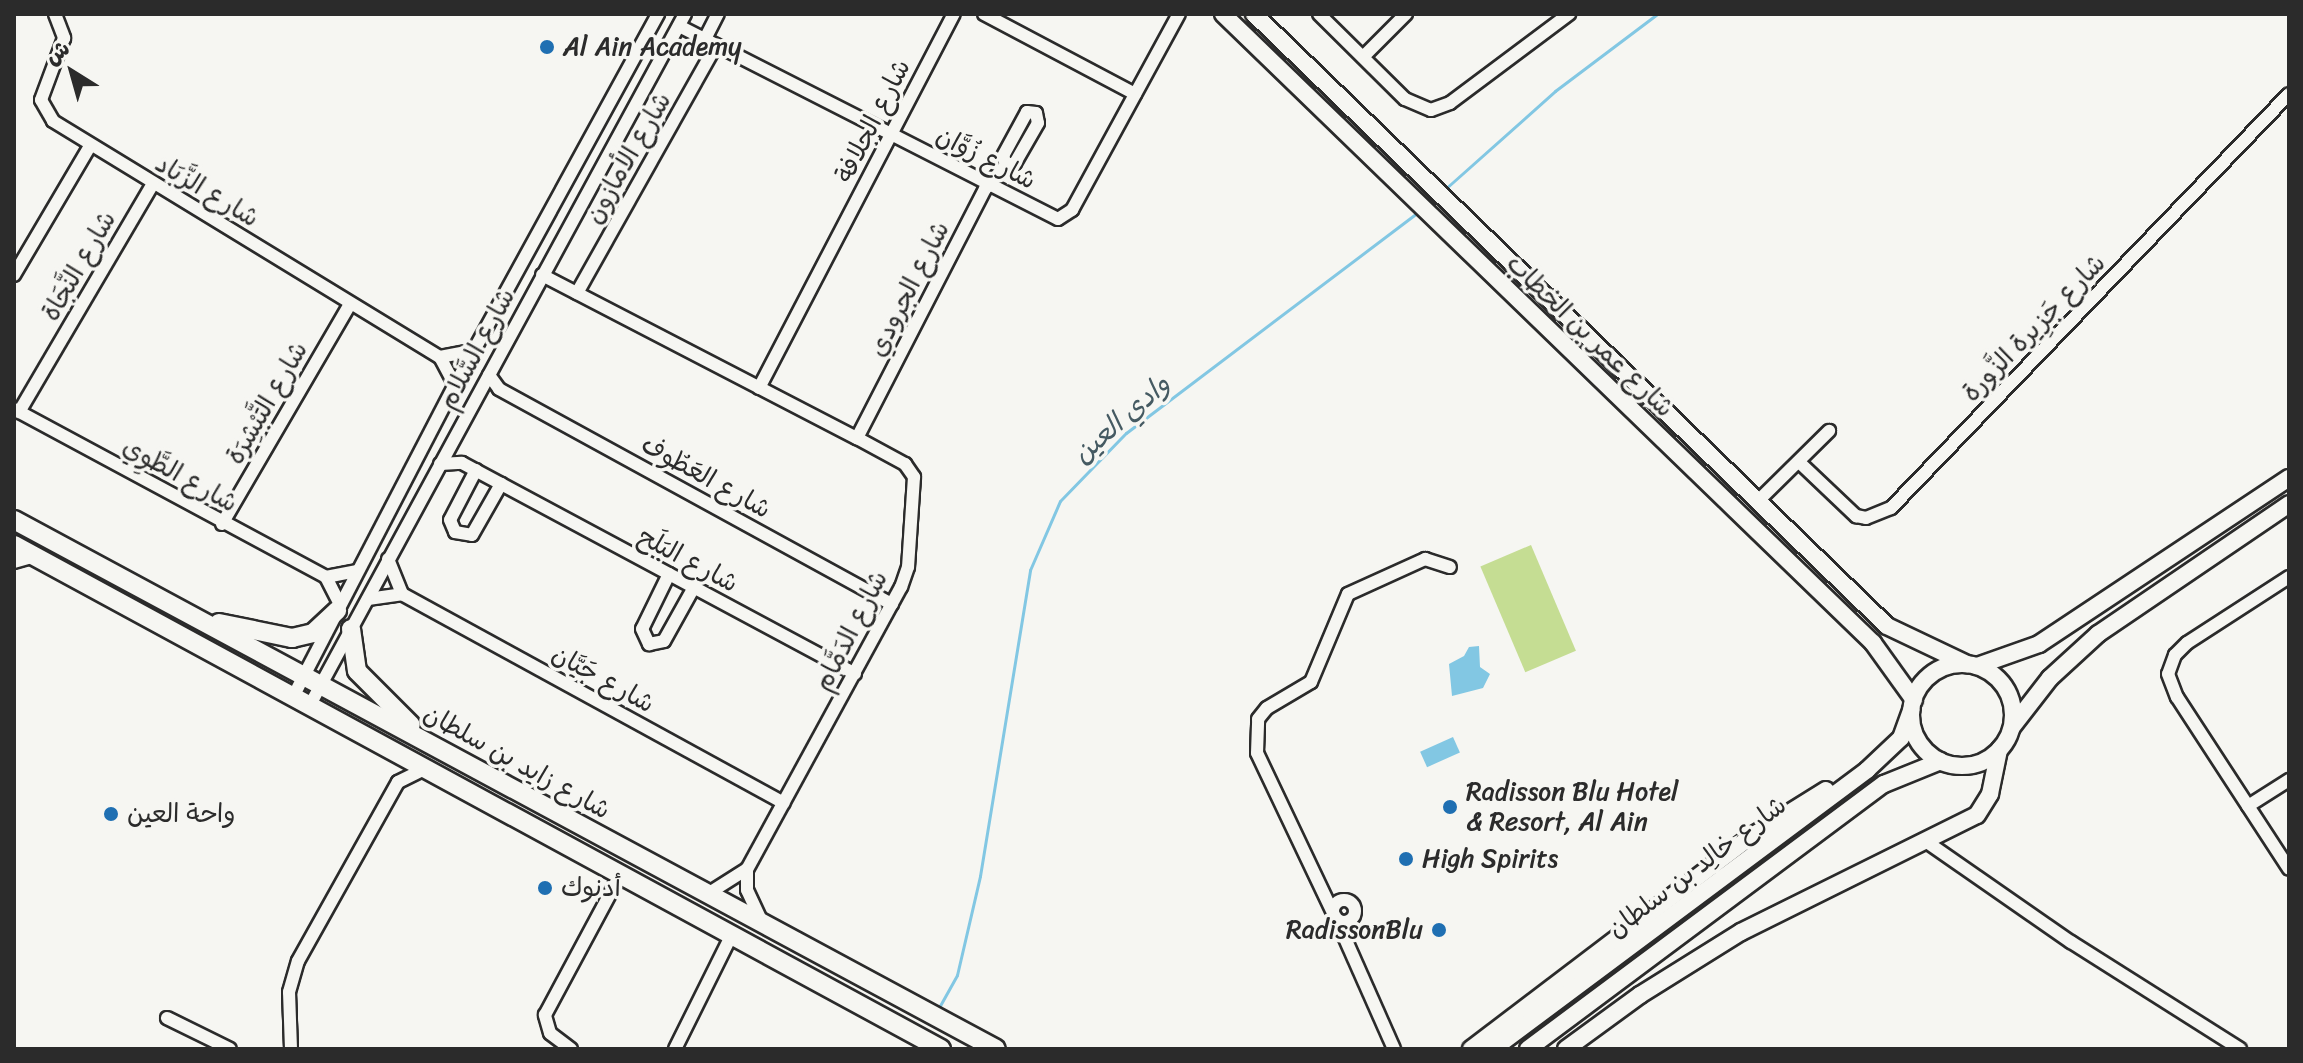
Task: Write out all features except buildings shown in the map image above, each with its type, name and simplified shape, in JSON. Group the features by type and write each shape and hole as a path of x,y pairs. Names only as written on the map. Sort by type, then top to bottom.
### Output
{"highway":[{"name":"شارع زايد بن سلطان","path":"14,520 996,1049"},
{"name":"شارع زايد بن سلطان","path":"14,545 941,1049"},
{"path":"204,622 292,638 313,633 339,608"},
{"path":"351,629 352,656 360,676 427,741"}],"main road":[{"name":"شارع عمر بن الخطاب","path":"1223,14 1885,655 1912,705"},
{"name":"شارع عمر بن الخطاب","path":"1254,14 1887,626 1972,665"},
{"path":"1999,750 1965,766 1941,761 1921,746 1912,705 1940,669 1972,665 2039,644 2289,478"},
{"path":"1566,1049 1722,943 1977,815 1985,805 1999,750 2012,727 2050,678 2098,634 2289,504"},
{"path":"1972,665 1991,673 2010,697 2012,727"},
{"name":"شارع خالِد بن سلطان","path":"1493,1049 1867,770 1901,738 1912,705"},
{"name":"شارع خالِد بن سلطان","path":"1528,1049 1884,784 1941,761"},
{"path":"1471,1049 1752,836 1867,770"}],"street":[{"name":"شارع الزَّبَاد","path":"55,14 64,38 43,91 42,108 90,146 440,357"},
{"name":"شارع السَّلام","path":"302,701 357,571 658,14"},
{"name":"شارع الأمازون","path":"577,293 710,42 718,14"},
{"name":"شارع الجلافة","path":"759,388 954,14"},
{"path":"984,14 1135,94"},
{"path":"1319,14 1412,105 1440,109 1569,14"},
{"path":"1363,57 1406,14"},
{"name":"شارع زُوَّان","path":"682,20 710,42 1063,218 1135,94 1175,16"},
{"name":"شارع السَّلام","path":"302,701 368,599 682,20"},
{"name":"شارع جَزِيرة الزَّورة","path":"1799,462 1856,516 1877,516 1891,508 2289,94"},
{"path":"14,275 90,146"},
{"name":"شارع الجرودي","path":"857,438 989,183 1006,165"},
{"name":"شارع النَّجَاة","path":"17,411 153,184"},
{"name":"شارع الدَمَّام","path":"542,275 905,464 914,477 908,567 892,604 747,869 706,895"},
{"name":"شارع التَّبْشِرَة","path":"222,524 350,304"},
{"path":"455,385 440,357 476,349"},
{"name":"شارع العَطُوف","path":"489,375 499,389 892,604"},
{"path":"479,395 499,389"},
{"name":"شارع الطَّوِي","path":"17,411 222,524 326,577"},
{"path":"1758,501 1829,431"},
{"path":"452,441 462,463"},
{"name":"شارع البَلَح","path":"440,464 462,463 476,470 855,674"},
{"path":"476,470 450,520 455,532 472,535 501,484"},
{"path":"14,562 35,556"},
{"path":"368,599 402,594 388,559"},
{"path":"1339,918 1257,753 1258,719 1267,708 1311,682 1348,594 1425,559 1450,567"},
{"path":"339,608 326,577 357,571"},
{"path":"669,574 642,629 649,644 664,641 694,587"},
{"path":"2289,577 2187,643 2175,655 2168,674 2289,869"},
{"name":"شارع جَيَّان","path":"402,594 783,803"},
{"path":"391,749 398,782"},
{"path":"291,1049 289,992 298,961 398,782 427,768"},
{"path":"2248,806 2289,780"},
{"path":"1924,840 2071,942 2240,1049"},
{"path":"747,869 747,890 765,927"},
{"path":"571,1049 550,1033 545,1015 621,873"},
{"path":"1322,889 1354,909 1339,918"},
{"path":"1344,900 1335,905 1346,946 1394,1049"},
{"path":"675,1049 732,934"},
{"path":"167,1018 230,1049"}],"green space":[{"path":"1531,545 1576,651 1525,672 1480,566"}],"water":[{"path":"1479,646 1480,667 1490,674 1483,688 1452,696 1449,664 1464,656 1469,647"},
{"path":"1453,737 1460,753 1427,767 1420,752"}],"waterway":[{"name":"وادي العين","path":"1444,190 1555,91 1657,14"},
{"name":"وادي العين","path":"937,1011 957,975 980,876 1030,570 1060,501 1126,433 1420,211"}],"place":[{"name":"Al Ain Academy","path":"547,47"},
{"name":"Radisson Blu Hotel & Resort, Al Ain","path":"1450,807"},
{"name":"واحة العين","path":"111,814"},
{"name":"High Spirits","path":"1406,859"},
{"name":"أدنوك","path":"545,888"},
{"name":"RadissonBlu","path":"1439,930"}]}
